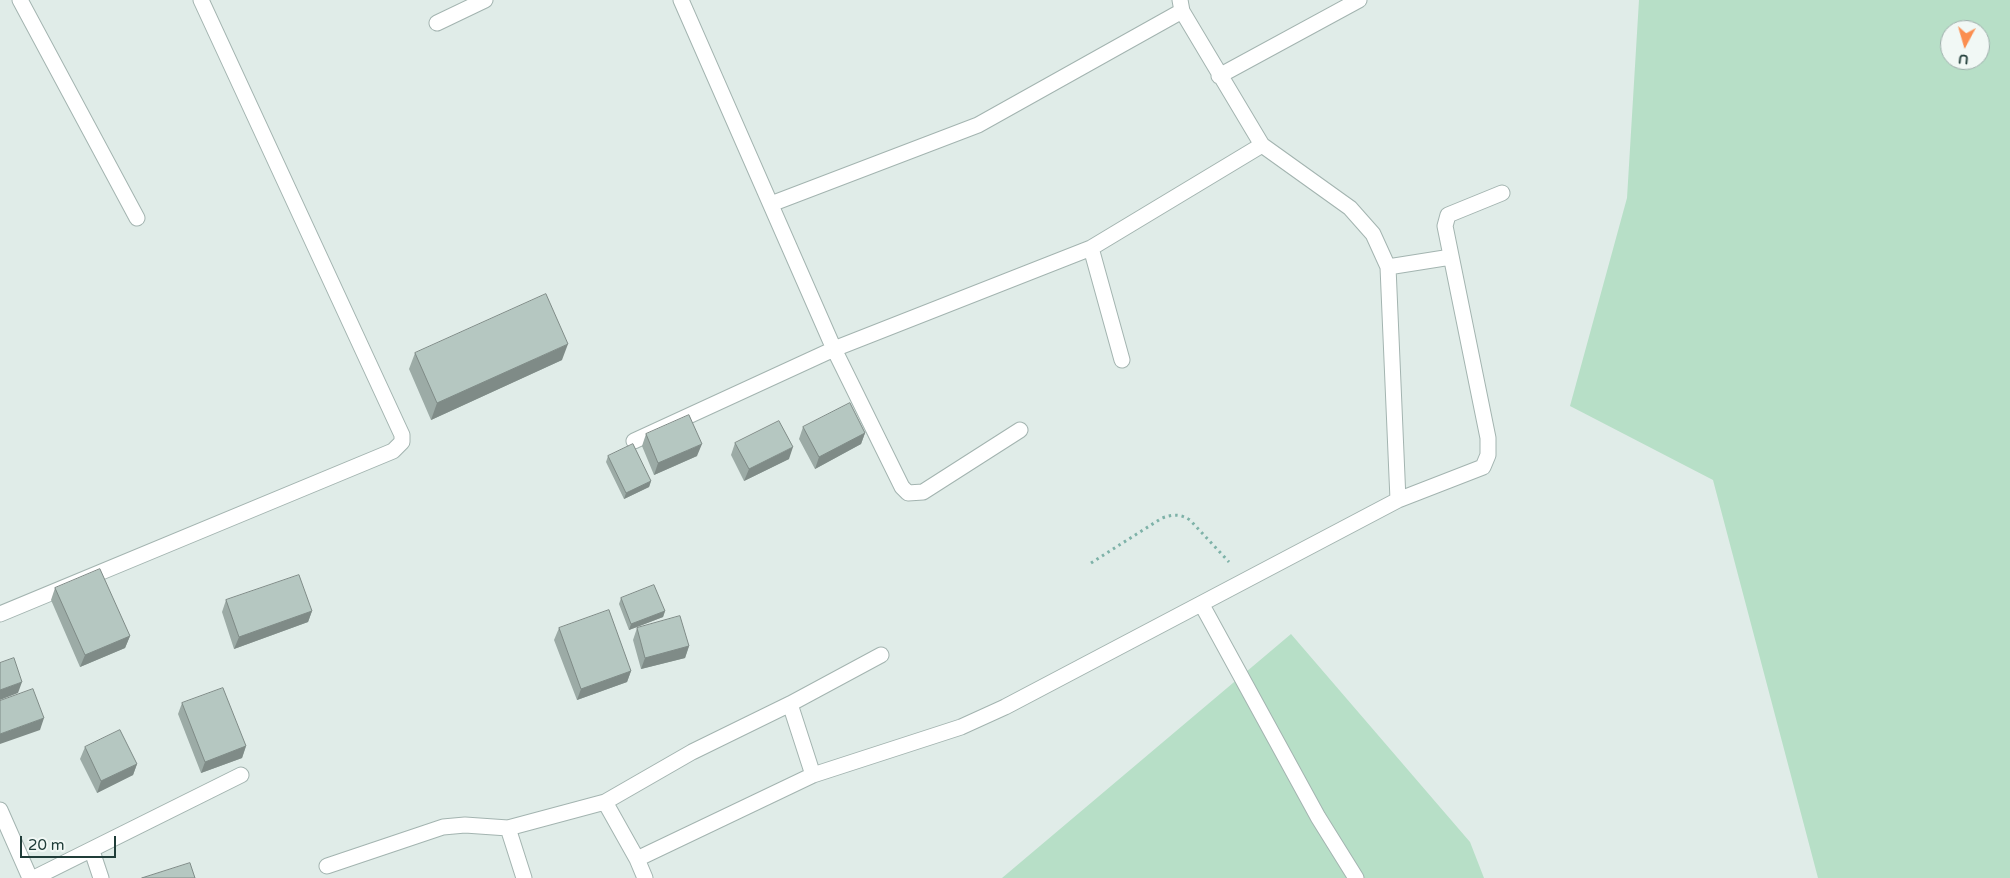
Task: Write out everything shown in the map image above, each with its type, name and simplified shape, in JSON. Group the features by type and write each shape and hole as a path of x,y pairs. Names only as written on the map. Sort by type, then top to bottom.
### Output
{"street":[{"path":"20,0 137,218"},
{"path":"0,614 393,451 402,442 402,435 201,0"},
{"path":"437,23 485,0"},
{"path":"681,0 834,350 902,487 908,493 923,492 1020,430"},
{"path":"1219,76 1359,0"},
{"path":"771,204 978,125 1181,5 1219,76 1262,145 1350,208 1373,234 1388,267 1398,500"},
{"path":"634,441 834,350 1091,248 1262,145"},
{"path":"637,859 813,775 960,727 1005,707 1202,605 1398,500 1477,471 1483,467 1488,456 1488,438 1445,226 1448,215 1502,193"},
{"path":"1091,248 1122,360"},
{"path":"1388,267 1451,257"},
{"path":"1202,605 1318,817 1356,878"},
{"path":"327,866 454,825 508,828 605,802 692,752 790,704 881,655"},
{"path":"790,704 813,775"},
{"path":"34,878 92,851 241,775"},
{"path":"605,802 637,859 645,878"},
{"path":"0,810 30,878"},
{"path":"508,828 524,878"},
{"path":"92,851 101,878"}],"path":[{"path":"1091,563 1162,518 1174,515 1184,516 1246,581"}],"green space":[{"path":"1639,0 2010,0 2010,878 1818,878 1713,480 1570,406 1627,198"},
{"path":"1291,634 1470,842 1484,878 1002,878"}],"building":[{"path":"546,294 568,344 437,403 415,353"},
{"path":"850,403 865,433 819,457 803,427"},
{"path":"689,415 702,444 658,463 646,434"},
{"path":"779,421 793,447 749,469 735,443"},
{"path":"633,444 651,481 626,493 608,456"},
{"path":"100,569 130,636 85,655 55,588"},
{"path":"299,575 312,611 239,637 226,600"},
{"path":"654,585 665,611 631,624 621,598"},
{"path":"609,610 631,671 581,689 559,628"},
{"path":"680,616 689,646 645,658 637,628"},
{"path":"14,658 22,682 0,690 0,663"},
{"path":"223,688 246,746 205,762 182,703"},
{"path":"33,689 44,718 0,734 0,701"},
{"path":"120,730 137,764 101,781 85,747"},
{"path":"190,863 195,878 142,878"}]}
